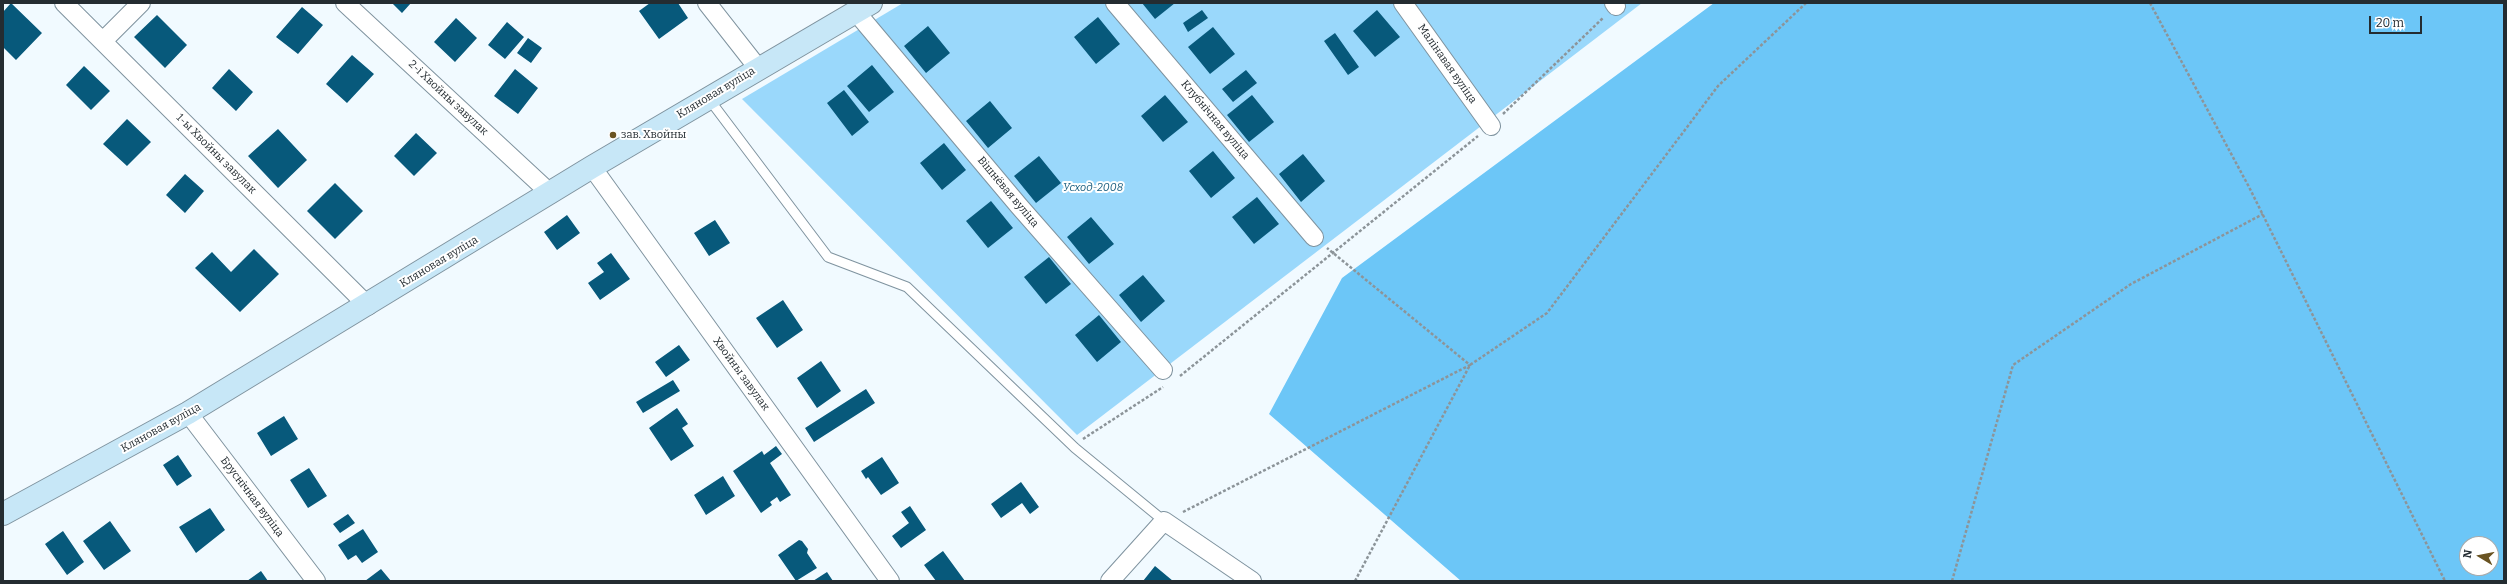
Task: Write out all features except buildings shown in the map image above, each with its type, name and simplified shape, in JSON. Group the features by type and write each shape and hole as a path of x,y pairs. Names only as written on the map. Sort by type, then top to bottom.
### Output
{"street":[{"name":"1-ы Хвойны завулак","path":"64,3 368,306"},
{"path":"103,41 141,3"},
{"name":"2-і Хвойны завулак","path":"345,3 551,194"},
{"path":"707,3 758,68"},
{"name":"Клубнічная вуліца","path":"1115,3 1314,237"},
{"name":"Малінавая вуліца","path":"1403,3 1491,126"},
{"name":"Кляновая вуліца","path":"3,514 188,413 368,306 551,194 592,167 864,7"},
{"name":"Вішнёвая вуліца","path":"864,7 1019,206 1167,376"},
{"name":"Хвойны завулак","path":"592,167 890,581"},
{"name":"Бруснічная вуліца","path":"188,413 316,581"},
{"path":"1110,581 1164,521 1252,581"}],"lane":[{"path":"708,98 828,257 907,287 1075,448 1164,521"}],"path":[{"path":"1164,521 1470,365 1547,313 1718,86 1806,3"},
{"path":"2150,3 2263,214 2445,581"},
{"path":"1952,581 2013,365 2131,284 2263,214"},
{"path":"1314,237 1470,365"},
{"path":"1080,442 1334,253"},
{"path":"1355,581 1470,365"}],"green space":[{"name":"Усход-2008","path":"903,3 1642,3 1077,435 742,99"}],"shaded area":[{"path":"1714,3 2504,3 2504,581 1461,581 1269,414 1342,278"}],"place":[{"name":"зав. Хвойны","path":"613,135"}]}
